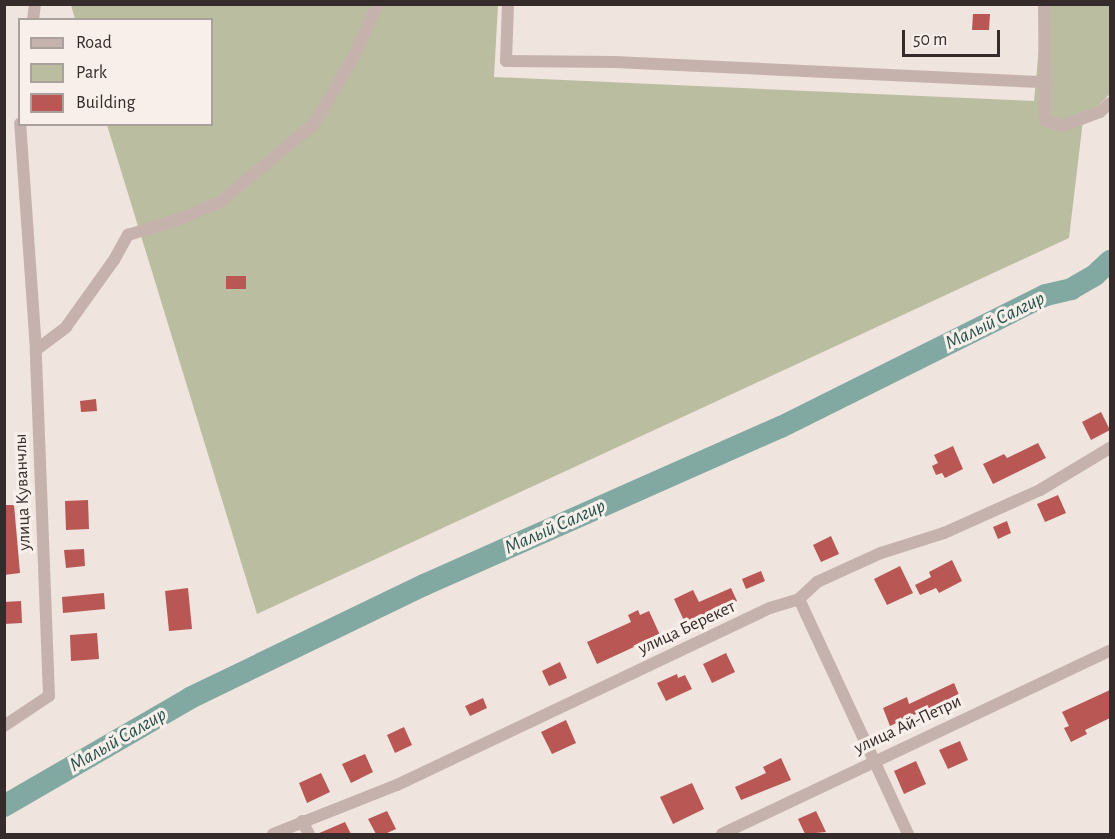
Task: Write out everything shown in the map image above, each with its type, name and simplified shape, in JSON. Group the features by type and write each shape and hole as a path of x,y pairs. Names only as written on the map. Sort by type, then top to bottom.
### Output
{"street":[{"path":"36,350 66,327 114,260 128,235 183,218 219,202 314,124 351,62 378,4"},
{"path":"508,4 506,61 615,62 1046,82"},
{"path":"1044,4 1045,120 1062,126 1100,112 1110,104"},
{"name":"улица Куванчлы","path":"4,726 49,696 36,350 20,126"},
{"name":"улица Берекет","path":"273,834 397,785 770,608 800,599 817,582 881,553 944,533 1040,490 1110,448"},
{"path":"800,599 908,834"},
{"name":"улица Ай-Петри","path":"722,834 1110,651"},
{"path":"302,821 309,834"}],"green space":[{"path":"71,5 498,5 494,77 1034,101 1043,5 1110,5 1110,94 1083,120 1069,238 257,614 107,126 213,126 213,18 75,18"}],"building":[{"path":"973,14 990,14 989,30 972,30"},
{"path":"226,276 246,276 246,289 226,289"},
{"path":"96,399 97,411 81,412 80,401"},
{"path":"1101,412 1110,430 1091,440 1082,422"},
{"path":"1038,443 1046,458 993,484 983,464 1004,454 1007,458"},
{"path":"953,446 963,469 945,478 942,473 936,475 932,466 938,463 934,455"},
{"path":"1058,495 1066,513 1045,522 1037,504"},
{"path":"88,500 89,529 66,530 65,501"},
{"path":"4,505 14,505 20,573 4,575"},
{"path":"1007,521 1011,533 998,539 993,527"},
{"path":"831,536 839,554 821,562 813,545"},
{"path":"84,549 85,566 66,568 64,550"},
{"path":"952,560 962,581 939,593 936,588 920,595 915,585 931,577 929,572"},
{"path":"900,566 913,593 887,605 874,579"},
{"path":"761,571 765,581 746,589 742,579"},
{"path":"188,588 192,629 169,631 165,591"},
{"path":"731,588 737,601 686,625 674,599 693,590 699,602"},
{"path":"104,593 105,609 63,613 62,597"},
{"path":"21,601 22,623 4,624 4,602"},
{"path":"638,610 640,615 649,611 660,635 597,664 587,642 631,622 628,615"},
{"path":"97,633 99,659 71,661 70,635"},
{"path":"726,653 735,672 712,683 703,664"},
{"path":"560,662 567,678 549,686 542,671"},
{"path":"677,674 678,678 685,675 692,689 666,701 657,683"},
{"path":"954,683 962,702 932,716 929,708 890,726 883,708 907,697 909,704"},
{"path":"1110,690 1110,718 1085,730 1087,734 1071,742 1064,728 1069,726 1062,712"},
{"path":"483,698 487,708 470,716 465,706"},
{"path":"566,720 576,743 552,754 541,732"},
{"path":"404,727 412,745 395,753 387,735"},
{"path":"960,741 968,760 948,769 939,750"},
{"path":"365,754 373,772 351,783 342,764"},
{"path":"781,758 791,780 741,800 735,787 766,773 763,767"},
{"path":"916,761 926,784 904,794 894,771"},
{"path":"321,773 330,792 307,803 299,783"},
{"path":"692,783 704,809 673,824 660,797"},
{"path":"387,811 396,829 385,834 376,834 368,819"},
{"path":"816,811 826,832 805,834 798,819"},
{"path":"345,822 351,834 317,834"}],"waterway":[{"name":"Малый Салгир","path":"4,806 190,698 424,585 781,427 1046,295 1071,289 1095,275 1110,261"}]}
